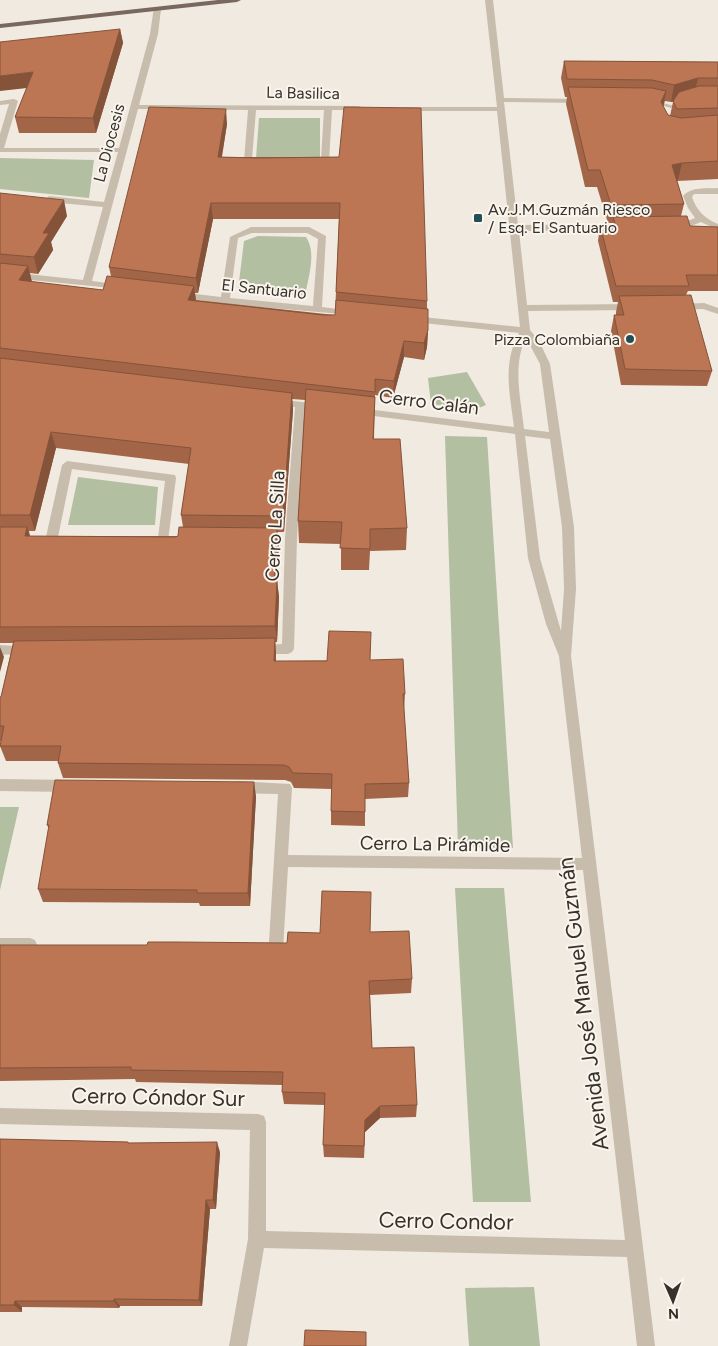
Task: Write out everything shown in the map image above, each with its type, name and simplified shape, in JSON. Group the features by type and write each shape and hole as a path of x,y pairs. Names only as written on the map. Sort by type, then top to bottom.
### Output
{"main road":[{"path":"0,26 237,0"}],"street":[{"name":"Avenida José Manuel Guzmán","path":"489,0 525,331 516,348 514,360 534,558 552,624 565,656"},
{"name":"La Diocesis","path":"87,283 154,34 156,9"},
{"path":"500,100 586,101"},
{"path":"0,102 14,101 0,149 123,150"},
{"path":"640,101 672,107"},
{"name":"La Basilica","path":"134,107 364,108"},
{"path":"252,107 248,161 267,161"},
{"path":"306,162 325,162 328,108"},
{"path":"392,109 501,109"},
{"path":"718,191 692,192 687,196 691,208 699,220 718,227"},
{"path":"40,198 108,204"},
{"path":"661,227 681,227 699,220"},
{"path":"514,228 621,227"},
{"path":"225,301 234,237 251,230 309,230 323,238 317,310"},
{"path":"0,274 126,288"},
{"name":"El Santuario","path":"166,293 356,314"},
{"path":"665,307 704,306 718,311"},
{"path":"523,308 645,307"},
{"path":"405,318 525,331"},
{"name":"Avenida José Manuel Guzmán","path":"525,331 534,341 546,364 567,519 570,589 565,656 646,1346"},
{"path":"262,400 329,408"},
{"name":"Cerro La Silla","path":"249,649 288,649 286,538 300,404"},
{"name":"Cerro Calán","path":"349,410 556,436"},
{"path":"52,537 67,466 171,478 164,538"},
{"path":"0,650 12,655 43,650"},
{"path":"0,785 79,786"},
{"path":"226,787 285,788 276,949 246,948"},
{"name":"Cerro La Pirámide","path":"280,861 590,864"},
{"path":"0,945 49,945"},
{"name":"Cerro Cóndor Sur","path":"0,1116 258,1122 257,1239"},
{"path":"238,1346 257,1239"},
{"name":"Cerro Condor","path":"257,1239 635,1248"}],"green space":[{"path":"259,118 320,118 320,157 256,158"},
{"path":"0,158 94,160 89,198 0,189"},
{"path":"258,236 306,237 311,250 311,258 310,274 305,296 238,290 244,241"},
{"path":"467,372 486,405 474,410 431,404 428,378"},
{"path":"445,436 487,437 513,848 458,847"},
{"path":"78,477 158,487 155,525 68,525"},
{"path":"0,807 19,807 0,890"},
{"path":"455,888 504,888 531,1202 473,1202"},
{"path":"534,1287 540,1346 469,1346 465,1288"}],"building":[{"path":"120,29 93,118 15,117 33,72 0,76 0,42"},
{"path":"564,61 718,62 718,78 698,78 674,85 652,80 567,79"},
{"path":"699,86 718,86 718,108 677,109 673,101 679,92"},
{"path":"568,87 652,88 666,91 661,102 668,115 681,118 718,115 718,161 672,165 684,204 611,205 600,170 588,170"},
{"path":"149,107 226,109 218,157 259,158 339,157 344,107 421,108 427,301 336,292 340,203 211,203 196,278 109,267"},
{"path":"0,193 64,200 43,233 49,233 34,257 0,254"},
{"path":"687,216 690,226 718,227 718,275 686,275 689,286 616,286 600,226 616,226 613,217"},
{"path":"0,263 28,266 19,280 103,290 107,276 194,286 188,300 323,315 335,315 336,300 428,309 428,330 424,343 404,341 394,381 375,379 375,392 0,348"},
{"path":"691,295 712,371 625,369 614,315 624,315 619,296"},
{"path":"0,358 292,393 283,516 181,515 191,448 51,432 30,515 0,515"},
{"path":"306,389 375,397 373,439 400,439 407,528 370,529 370,549 340,548 342,522 298,521"},
{"path":"0,527 27,527 25,536 175,537 178,536 179,527 277,528 274,581 277,581 275,626 0,627"},
{"path":"329,631 371,632 370,660 403,659 405,694 403,694 409,783 365,784 365,812 331,811 332,774 293,773 289,767 284,765 58,763 61,746 0,746 4,726 0,726 0,697 14,641 275,638 274,661 327,661"},
{"path":"55,780 254,782 248,893 197,893 197,890 38,889"},
{"path":"322,891 371,892 370,932 409,931 412,979 369,981 372,1048 414,1047 417,1105 380,1106 365,1120 364,1146 323,1145 325,1093 282,1092 283,1072 131,1070 131,1067 0,1068 0,945 147,945 148,942 287,943 288,932 320,933"},
{"path":"0,1139 128,1143 217,1142 213,1200 206,1200 199,1300 15,1301 14,1305 0,1305"},
{"path":"305,1330 366,1332 366,1346 304,1346"}],"place":[{"name":"Av.J.M.Guzmán Riesco / Esq. El Santuario","path":"478,218"},
{"name":"Pizza Colombiaña","path":"630,339"}]}
